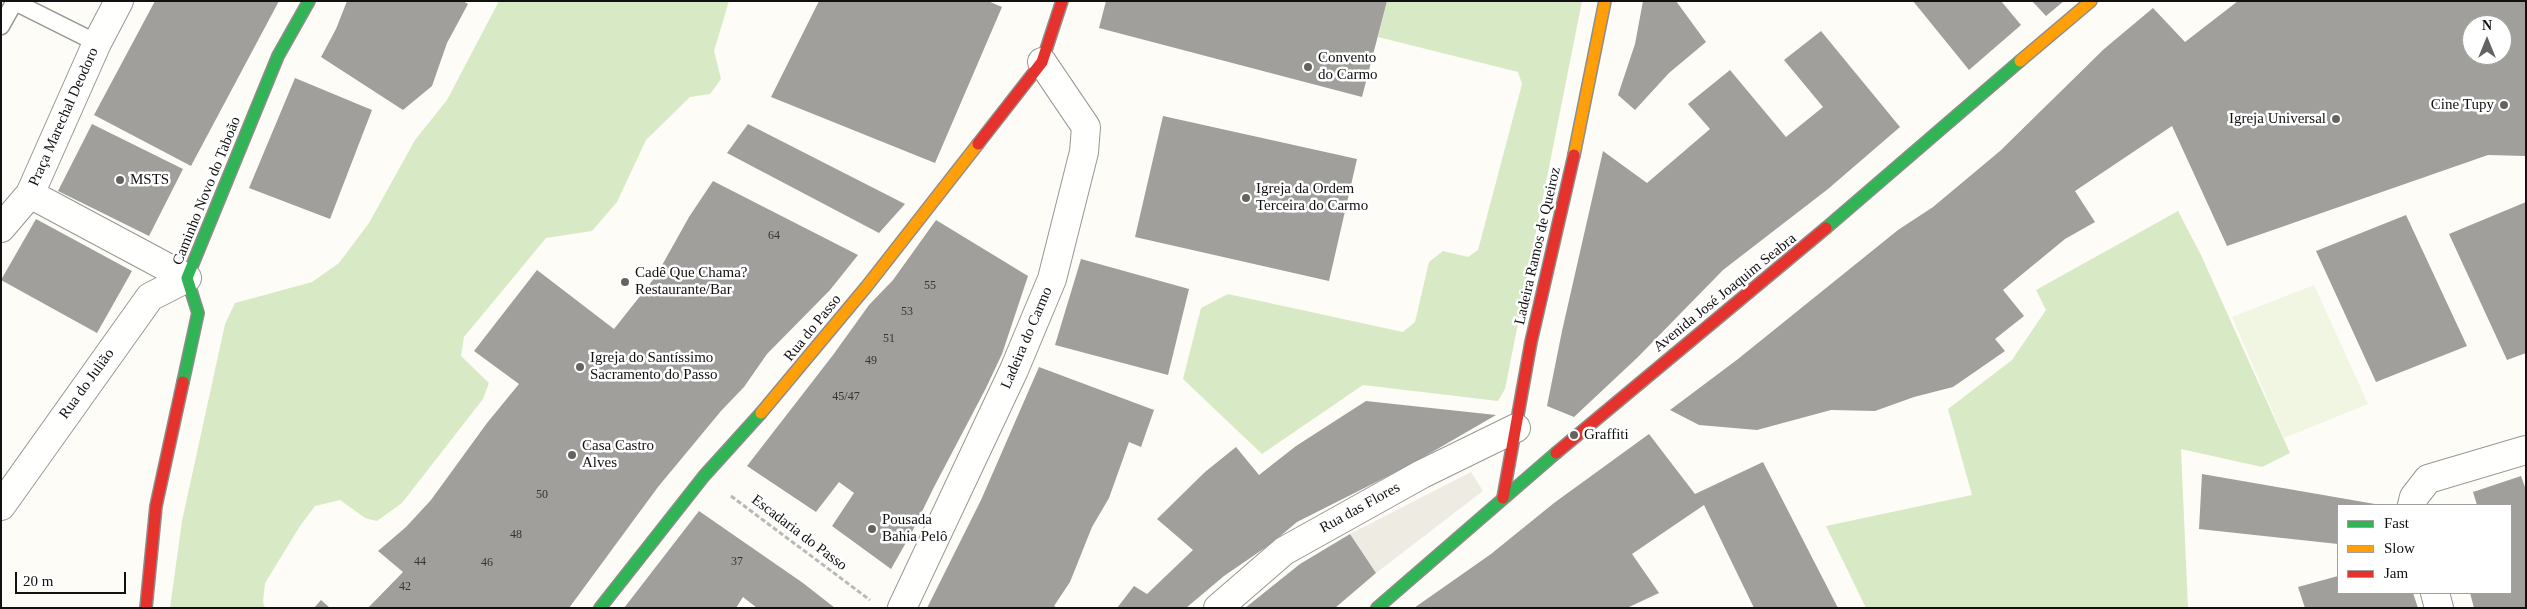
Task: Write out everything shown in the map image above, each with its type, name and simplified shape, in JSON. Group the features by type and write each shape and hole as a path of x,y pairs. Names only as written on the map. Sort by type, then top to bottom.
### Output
{"main road":[{"name":"Caminho Novo do Taboão","path":"146,608 156,506 198,313 187,278 278,56 309,1"},
{"name":"Rua do Passo","path":"600,608 704,476 783,388 849,308 1042,62 1062,1"},
{"name":"Ladeira Ramos de Queiroz","path":"1503,498 1531,342 1588,92 1605,1"},
{"name":"Avenida José Joaquim Seabra","path":"1377,608 1620,398 1778,269 2091,1"}],"street":[{"name":"Praça Marechal Deodoro","path":"1,228 30,194 97,42 119,1"},
{"name":"Ladeira do Carmo","path":"902,608 1014,370 1052,279 1084,152 1086,128 1042,62"},
{"path":"30,194 187,278"},
{"name":"Rua do Julião","path":"1,506 150,297 187,278"},
{"name":"Rua das Flores","path":"1218,608 1284,551 1422,474 1516,428"},
{"path":"2412,504 2414,497 2428,479 2526,450"},
{"path":"2435,594 2439,608"}],"lane":[{"path":"1,26 15,2 97,42"}],"path":[{"name":"Escadaria do Passo","path":"704,476 873,602"}],"green space":[{"path":"499,1 729,1 714,51 721,79 710,94 690,97 646,140 617,202 592,231 546,238 464,337 461,356 489,383 483,399 402,503 377,521 365,518 340,500 315,506 300,526 265,583 263,602 265,608 170,608 182,521 225,324 235,303 312,282 339,263 369,223 415,140 447,100"},
{"path":"1387,1 1582,1 1505,389 1498,401 1363,385 1262,454 1183,379 1201,308 1228,294 1403,332 1415,322 1429,262 1443,251 1468,257 1478,250 1522,84 1518,72 1378,37"},
{"path":"2178,211 2201,255 2290,453 2262,467 2181,449 2188,608 1866,608 1826,526 1972,495 1948,409 2012,360 2046,310 2036,290"},
{"path":"2314,285 2368,404 2284,438 2232,317"}],"shaded area":[{"path":"1471,472 1483,491 1376,573 1350,534"}],"building":[{"path":"155,1 279,1 191,166 94,115"},
{"path":"347,1 463,1 468,4 447,43 432,86 403,110 321,57 336,29"},
{"path":"819,1 988,1 1002,7 935,163 771,97"},
{"name":"Convento do Carmo","path":"1106,1 1387,1 1362,97 1099,28"},
{"path":"1643,1 1676,1 1706,42 1669,73 1635,110 1618,95 1635,44"},
{"path":"1913,1 2001,1 2021,25 1969,70"},
{"path":"2032,1 2064,1 2046,16"},
{"path":"2238,1 2526,1 2526,156 2488,155 2227,246 2172,126 2075,191 2095,222 2065,239 2003,290 2024,316 1995,339 2005,351 1953,387 1914,397 1875,411 1831,410 1757,430 1699,425 1670,410 1738,359 1898,230 1933,207 2000,151 2104,49 2153,8 2185,42"},
{"path":"1821,31 1900,127 1828,189 1723,270 1638,357 1574,417 1547,406 1603,151 1647,183 1710,129 1688,104 1730,70 1786,137 1823,107 1784,60"},
{"path":"295,78 372,110 330,219 249,188"},
{"name":"Igreja da Ordem Terceira do Carmo","path":"1163,116 1357,159 1329,281 1135,237"},
{"name":"MSTS","path":"92,124 183,169 149,236 58,191"},
{"path":"748,124 905,204 879,233 727,153"},
{"path":"713,181 858,255 830,290 767,354 744,387 721,411 658,487 569,608 368,608 403,572 378,551 406,527 431,500 487,423 519,384 474,351 537,270 614,329 656,276 689,217"},
{"path":"2526,202 2526,353 2507,360 2449,234"},
{"path":"2406,215 2467,346 2376,382 2316,251"},
{"path":"36,219 132,271 97,333 1,280"},
{"path":"936,220 1028,276 1002,354 912,532 891,569 832,526 854,493 839,482 816,512 747,466 833,355 869,305 893,280"},
{"path":"1081,259 1189,289 1168,375 1055,345"},
{"path":"1039,367 1154,410 1141,447 1129,442 1109,498 1092,527 1070,582 1054,606 1057,608 927,608 981,500"},
{"path":"1366,401 1496,415 1408,466 1297,522 1272,543 1224,576 1186,608 1117,608 1134,586 1147,594 1193,550 1157,519 1205,472 1236,447 1259,475 1296,446"},
{"path":"1649,434 1695,494 1763,462 1838,608 1754,608 1704,505 1632,554 1659,593 1627,608 1414,608 1491,554 1554,503"},
{"path":"2202,474 2375,504 2337,504 2337,544 2199,529"},
{"path":"2521,476 2526,490 2526,608 2474,608 2470,594 2512,594 2512,504 2477,504 2473,492"},
{"path":"699,511 803,583 835,608 757,608 743,597 736,608 624,608"},
{"path":"1350,534 1376,573 1335,608 1245,608 1300,564"},
{"path":"2337,576 2337,594 2413,594 2418,608 2305,608 2298,587"},
{"path":"321,600 330,608 314,608"}],"traffic: fast":[{"path":"183,382 198,313 187,278 278,56 309,1"},
{"path":"1826,228 2020,61"},
{"path":"600,608 704,476 761,413"},
{"path":"1377,608 1556,453"}],"traffic: slow":[{"path":"1574,155 1605,1"},
{"path":"2020,61 2091,1"},
{"path":"761,413 867,286 978,144"}],"traffic: jam":[{"path":"978,144 1042,62 1062,1"},
{"path":"1503,498 1531,342 1574,155"},
{"path":"1556,453 1826,228"},
{"path":"146,608 156,506 183,382"}],"place":[{"name":"Convento do Carmo","path":"1308,67"},
{"name":"Cine Tupy","path":"2504,105"},
{"name":"Igreja Universal","path":"2336,119"},
{"name":"MSTS","path":"120,180"},
{"name":"Igreja da Ordem Terceira do Carmo","path":"1246,198"},
{"name":"Cadê Que Chama? Restaurante/Bar","path":"625,282"},
{"name":"Igreja do Santíssimo Sacramento do Passo","path":"580,367"},
{"name":"Graffiti","path":"1574,435"},
{"name":"Casa Castro Alves","path":"572,455"},
{"name":"Pousada Bahia Pelô","path":"872,529"}]}
